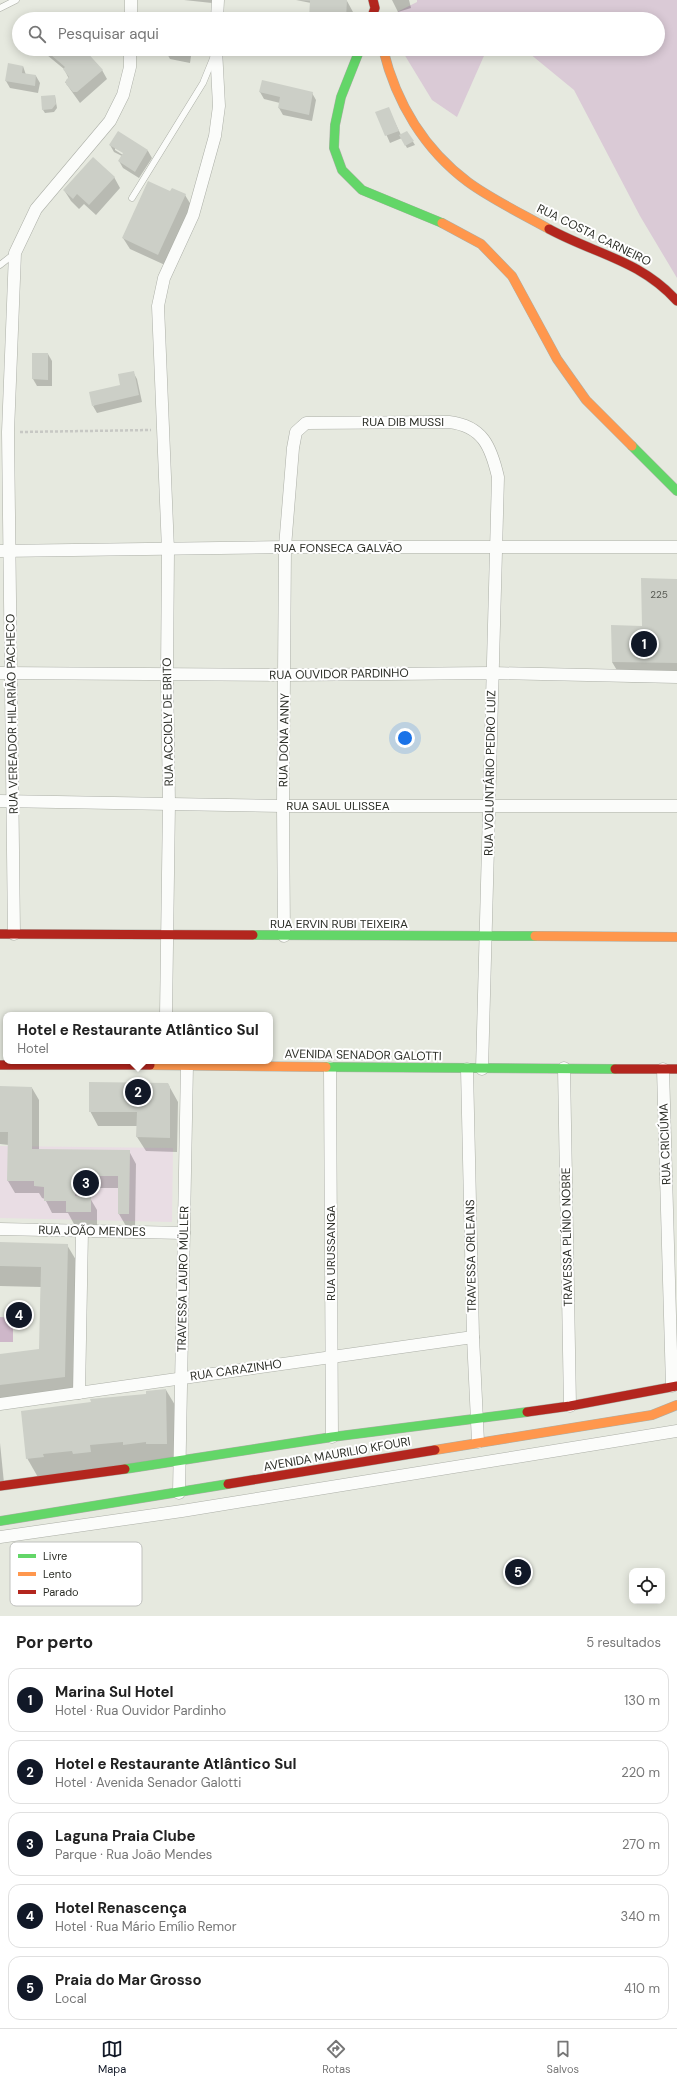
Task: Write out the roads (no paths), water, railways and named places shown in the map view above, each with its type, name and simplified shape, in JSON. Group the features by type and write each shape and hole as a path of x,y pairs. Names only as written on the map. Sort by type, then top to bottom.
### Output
{"street":[{"path":"131,0 131,12"},
{"path":"217,12 218,0"},
{"name":"RUA VEREADOR HILARIÃO PACHECO","path":"14,934 13,802 6,673 5,551 15,253 36,209 110,121 123,95 130,67 130,56"},
{"name":"RUA ACCIOLY DE BRITO","path":"166,1012 169,803 167,674 168,550 158,306 164,278 193,215 215,136 219,106 216,56"},
{"path":"357,56 342,97 335,125 334,148 342,170 362,190 449,226 481,244 512,276 557,359 586,400 677,491"},
{"name":"RUA COSTA CARNEIRO","path":"384,56 398,97 412,120 440,158 467,182 560,235 627,262 654,278 677,301"},
{"name":"RUA DIB MUSSI","path":"293,448 296,432 306,423 449,422 461,424 473,429 485,440 493,456 498,477"},
{"name":"RUA DONA ANNY","path":"284,936 283,806 285,547 293,448"},
{"name":"RUA VOLUNTÁRIO PEDRO LUIZ","path":"482,1070 498,477"},
{"name":"RUA FONSECA GALVÃO","path":"5,551 168,550 285,547 677,547"},
{"name":"RUA OUVIDOR PARDINHO","path":"6,673 284,675 492,673 677,677"},
{"name":"RUA SAUL ULISSEA","path":"0,802 169,803 283,806 677,806"},
{"name":"RUA ERVIN RUBI TEIXEIRA","path":"0,934 677,937"},
{"name":"AVENIDA SENADOR GALOTTI","path":"0,1065 83,1064"},
{"name":"AVENIDA SENADOR GALOTTI","path":"188,1064 330,1068 411,1067 482,1070 564,1068 677,1069"},
{"name":"TRAVESSA LAURO MÜLLER","path":"179,1494 188,1064"},
{"name":"RUA URUSSANGA","path":"330,1068 332,1438"},
{"name":"TRAVESSA PLÍNIO NOBRE","path":"564,1068 570,1406"},
{"name":"TRAVESSA ORLEANS","path":"467,1069 475,1418 478,1442"},
{"name":"RUA CRICIÚMA","path":"663,1069 675,1386"},
{"name":"RUA JOÃO MENDES","path":"0,1230 184,1233"},
{"path":"79,1393 82,1231"},
{"name":"RUA CARAZINHO","path":"0,1404 473,1337"},
{"name":"AVENIDA MAURILIO KFOURI","path":"0,1486 180,1462 332,1438 570,1406 675,1386"},
{"name":"AVENIDA MAURILIO KFOURI","path":"0,1521 179,1494 478,1442 652,1415 677,1405"},
{"path":"0,1537 182,1511 677,1431"}],"lane":[{"path":"0,8 16,0"},
{"path":"132,198 203,83 214,56"},
{"path":"0,265 15,253"}],"place":[{"name":"Marina Sul Hotel","path":"644,644"},
{"name":"Hotel e Restaurante Atlântico Sul","path":"138,1092"},
{"name":"Laguna Praia Clube","path":"86,1183"},
{"name":"Hotel Renascença","path":"19,1315"},
{"name":"Praia do Mar Grosso","path":"518,1572"}]}
